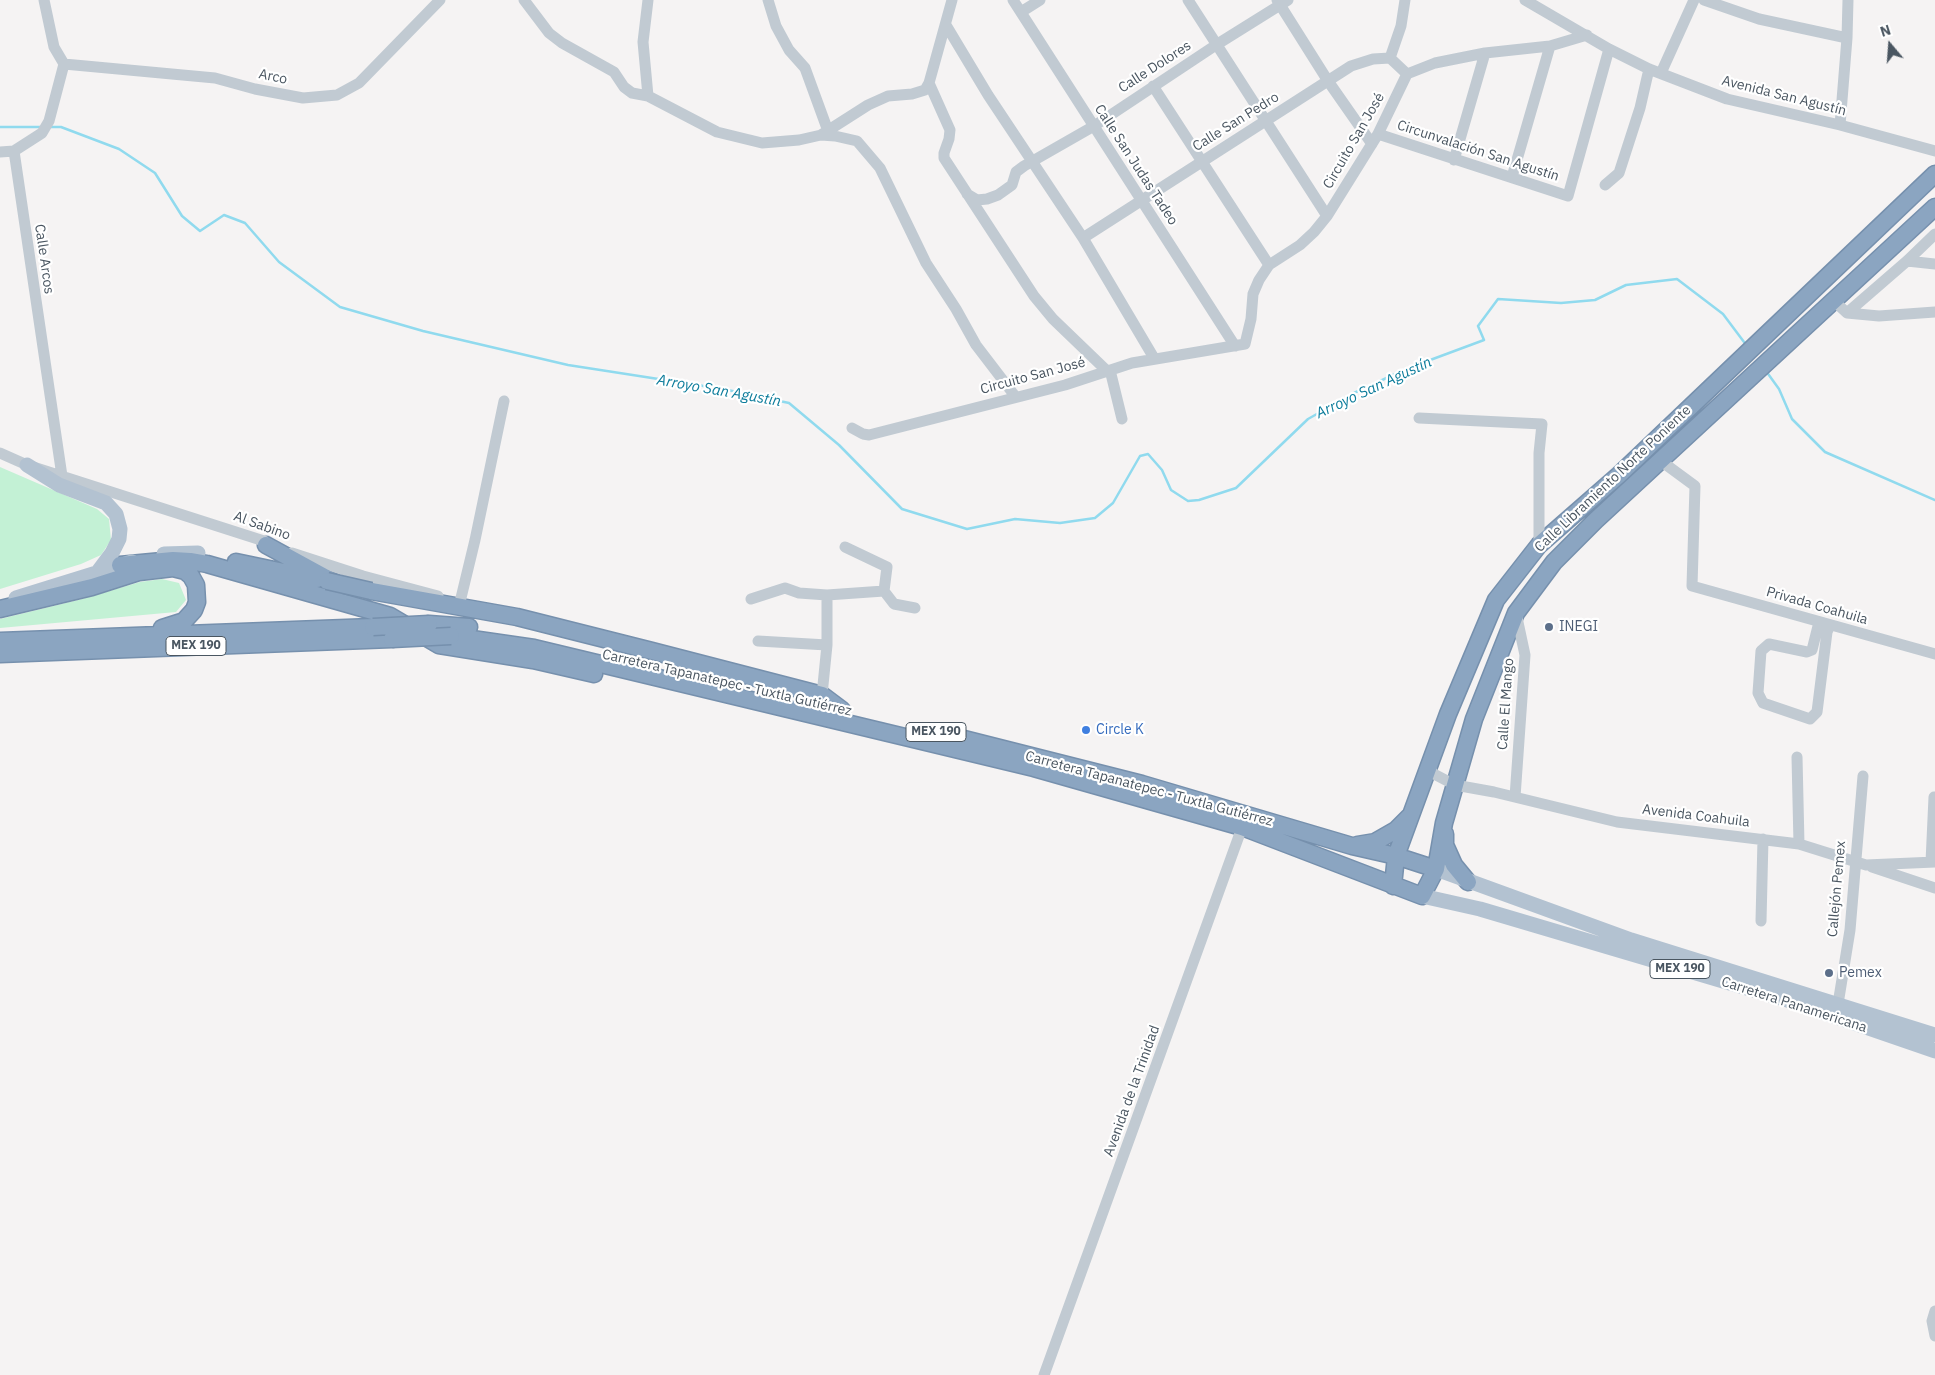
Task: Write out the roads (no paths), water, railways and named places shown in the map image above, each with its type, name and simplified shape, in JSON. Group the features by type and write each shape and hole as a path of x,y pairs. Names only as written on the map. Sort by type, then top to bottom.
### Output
{"highway":[{"name":"Calle Libramiento Norte Poniente","path":"1393,886 1396,856 1428,767 1466,669 1496,600 1539,545 1619,475 1935,174"},
{"name":"Calle Libramiento Norte Poniente","path":"1422,896 1436,869 1444,823 1474,719 1516,613 1554,562 1596,520 1750,380 1772,357 1935,207"},
{"path":"266,545 328,578 439,645 533,660 661,689 731,695"},
{"name":"MEX 190","path":"198,553 371,591 517,617 822,695 842,710"},
{"path":"120,565 172,560 207,564 390,616"},
{"path":"0,609 92,587 139,572 173,568 185,571 191,576 196,585 197,602 194,610 184,621 172,626 122,635"},
{"name":"Carretera Tapanatepec - Tuxtla Gutiérrez","path":"0,641 429,624 460,626 533,637 842,710 1142,784 1244,821 1393,886 1422,896"},
{"name":"Carretera Tapanatepec - Tuxtla Gutiérrez","path":"0,654 451,636 534,648 1034,768 1244,821 1396,856 1436,869"},
{"path":"1352,846 1375,842 1396,830 1412,813"},
{"path":"1444,823 1445,845 1454,865 1468,882"}],"main road":[{"path":"26,465 59,485 106,503 116,514 120,529 119,540 97,573"},
{"name":"MEX 190","path":"0,603 120,565 165,554 198,553"},
{"name":"Carretera Panamericana","path":"1436,869 1631,940 1935,1035"},
{"name":"Carretera Panamericana","path":"1422,896 1480,909 1784,1000 1935,1051"}],"street":[{"path":"0,152 14,151 42,133 49,121 64,64 54,47 44,0"},
{"name":"Arco","path":"64,64 214,78 255,89 303,98 337,95 360,83 440,0"},
{"path":"524,0 534,16 555,38 614,72 624,87 632,93 648,96 717,132 762,143 799,140 824,133 888,96 925,90 929,83 952,0"},
{"path":"648,0 642,42 648,96"},
{"path":"768,0 776,26 789,50 805,68 824,133"},
{"name":"Calle San Judas Tadeo","path":"1013,0 1141,200 1240,345"},
{"path":"1021,12 1040,0"},
{"path":"1188,0 1326,216"},
{"path":"1405,0 1401,26 1390,58 1407,74 1435,63 1485,53 1550,46 1587,36"},
{"name":"Avenida San Agustín","path":"1525,0 1609,49 1649,69 1727,99 1840,125 1935,151"},
{"path":"1661,73 1694,0"},
{"path":"1704,0 1759,19 1847,38"},
{"path":"1840,125 1848,0"},
{"path":"1282,2 1328,81 1375,139"},
{"name":"Calle Dolores","path":"967,194 977,200 998,195 1012,184 1016,172 1094,126 1282,2"},
{"path":"946,25 1032,163 1083,238 1154,358"},
{"path":"1512,177 1550,46"},
{"name":"Circunvalación San Agustín","path":"1375,139 1512,177 1568,196 1609,49"},
{"path":"1454,160 1485,53"},
{"name":"Calle San Pedro","path":"1083,238 1362,61 1390,58"},
{"path":"1605,185 1619,173 1640,108 1649,69"},
{"name":"Circuito San José","path":"852,428 863,434 869,434 1065,385 1108,370 1154,358 1240,345 1250,319 1253,294 1259,280 1269,265 1300,245 1314,232 1326,216 1375,139 1407,74"},
{"path":"929,83 950,130 944,158 1034,296 1052,319 1108,370 1122,419"},
{"path":"1153,86 1269,265"},
{"path":"824,133 857,142 880,168 926,263 956,309 976,346 1015,396"},
{"name":"Calle Arcos","path":"14,151 62,476"},
{"path":"1846,313 1907,261 1935,234"},
{"path":"1907,261 1935,264"},
{"path":"1834,301 1846,313 1879,316 1935,312"},
{"path":"460,602 504,401"},
{"path":"1419,418 1542,424 1539,453 1539,545"},
{"name":"Al Sabino","path":"0,453 26,465 264,541 266,545 363,576 517,617"},
{"name":"Privada Coahuila","path":"1660,461 1695,486 1692,586 1935,654"},
{"path":"845,547 887,567 884,591 894,604 915,608"},
{"path":"751,599 785,588 799,593 827,595 884,591"},
{"path":"822,695 827,645 827,595"},
{"name":"Calle El Mango","path":"1515,797 1525,656 1516,613"},
{"path":"1824,623 1827,632 1817,712 1810,719 1763,703 1758,693 1761,651 1770,644 1807,652 1812,650 1824,623"},
{"path":"758,641 827,645"},
{"path":"1797,757 1799,844"},
{"name":"Avenida Coahuila","path":"1428,767 1434,774 1455,785 1515,797 1617,822 1799,844 1866,865 1933,862"},
{"name":"Callejón Pemex","path":"1838,1004 1850,930 1854,861 1863,776"},
{"path":"1933,862 1934,797"},
{"name":"Avenida de la Trinidad","path":"1044,1375 1244,821"},
{"path":"1761,921 1763,839"},
{"path":"1866,865 1935,888"},
{"path":"1935,1311 1932,1320 1935,1336"}],"waterway":[{"name":"Arroyo San Agustín","path":"0,127 41,127"},
{"name":"Arroyo San Agustín","path":"49,127 61,127 119,149 155,173 182,216 200,231 224,215 245,223 279,262 340,307 423,331 568,365 723,389 789,403 839,445 902,509 967,529 1015,519 1060,523 1095,518 1113,503 1140,456 1148,454 1162,470 1171,490 1188,501 1199,500 1236,488 1308,419 1354,393 1406,369 1484,340 1478,326 1498,299 1561,303 1595,300 1626,285 1677,279 1723,314 1747,346"},
{"name":"Arroyo San Agustín","path":"1766,371 1779,389 1792,419 1825,452 1935,500"}],"place":[{"name":"INEGI","path":"1549,627"},
{"name":"Circle K","path":"1086,730"},
{"name":"Pemex","path":"1829,973"}]}
